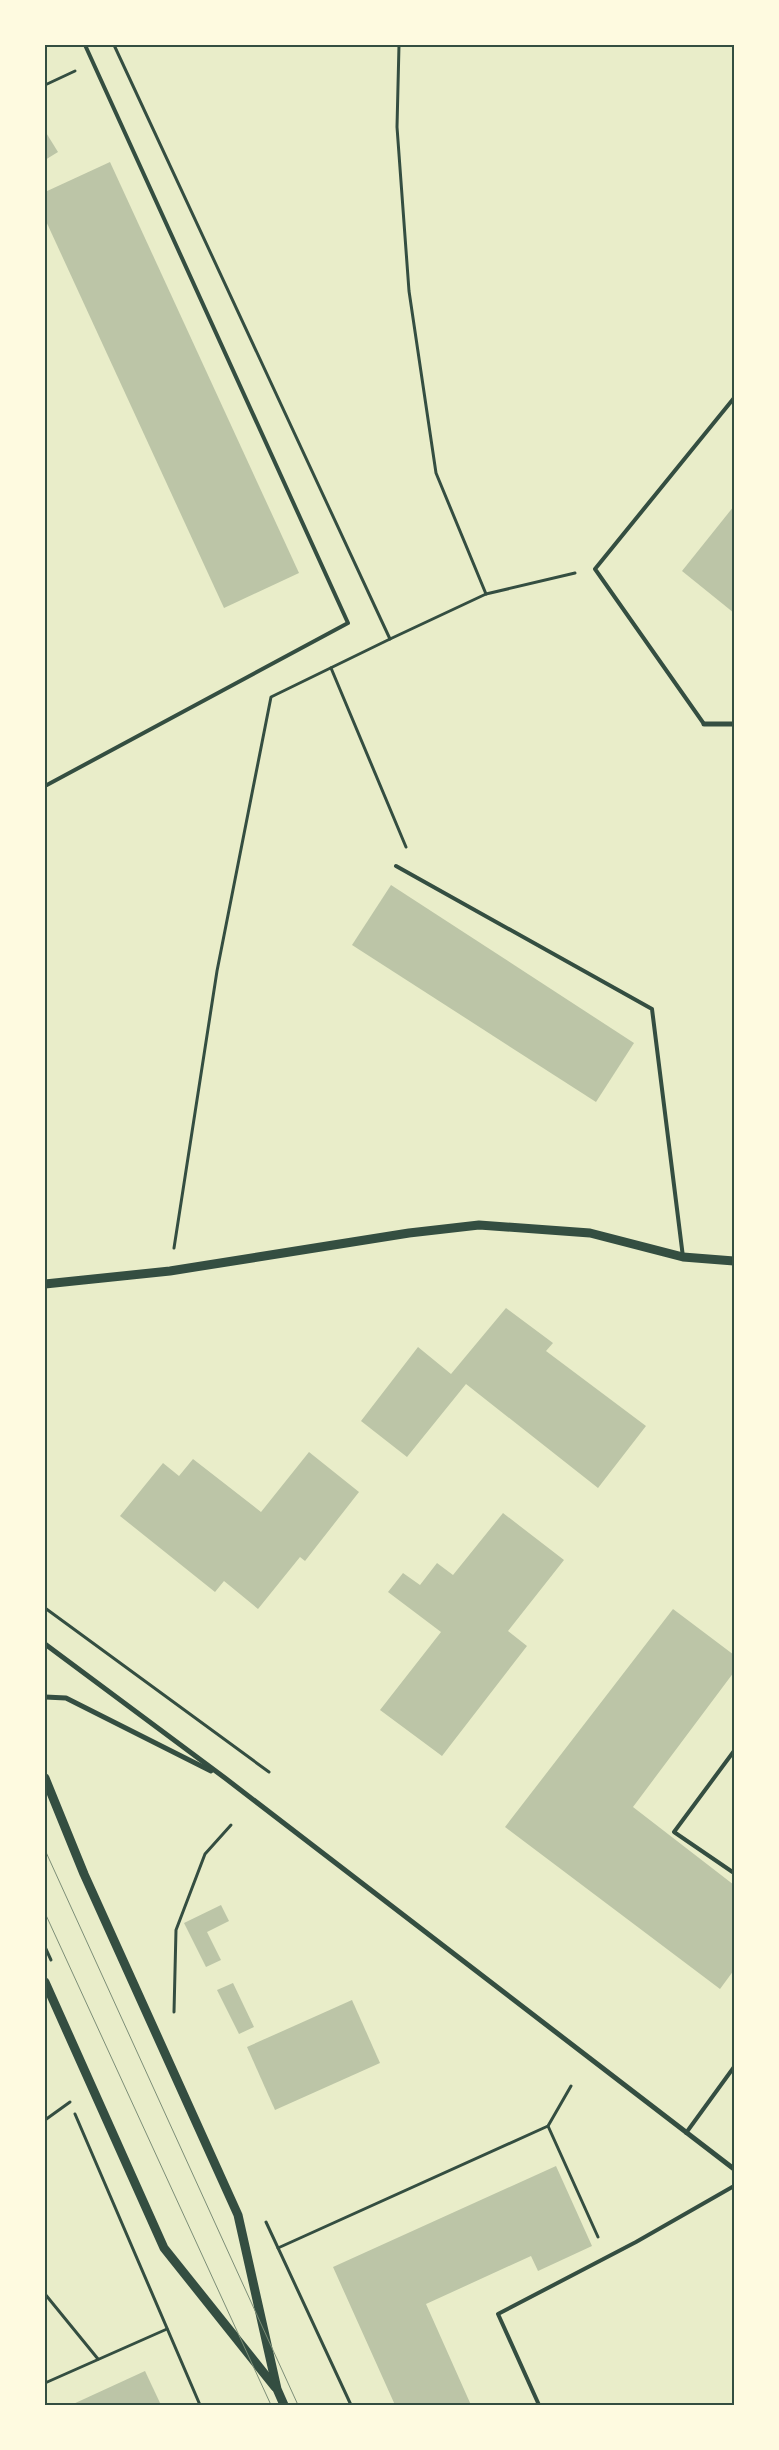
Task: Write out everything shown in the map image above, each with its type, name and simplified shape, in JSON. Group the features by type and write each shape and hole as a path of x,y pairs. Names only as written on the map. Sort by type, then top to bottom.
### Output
{"street":[{"path":"704,724 734,724"},
{"path":"45,1284 170,1271 409,1232 479,1225 590,1234 683,1257 734,1261"},
{"path":"45,1644 225,1778 734,2170"},
{"path":"45,1697 66,1698 225,1778"},
{"path":"45,1778 88,1883 238,2215 277,2389 284,2405"},
{"path":"45,1982 164,2248 277,2389"}],"lane":[{"path":"45,786 348,623 86,45"},
{"path":"704,724 595,569 734,398"},
{"path":"396,866 652,1009 683,1257"},
{"path":"734,1751 674,1832 734,1873"},
{"path":"686,2133 734,2067"},
{"path":"540,2405 498,2314 608,2257 734,2186"}],"path":[{"path":"114,45 390,639"},
{"path":"399,45 397,127 409,291 436,472 486,594"},
{"path":"45,85 93,63"},
{"path":"170,1271 217,971 271,697 486,594 595,569"},
{"path":"330,668 418,878"},
{"path":"45,1608 269,1772"},
{"path":"173,2020 176,1930 205,1854 231,1825"},
{"path":"278,2248 548,2126 572,2086"},
{"path":"66,2094 200,2405"},
{"path":"45,2120 70,2102"},
{"path":"548,2126 608,2257"},
{"path":"45,2294 98,2360"},
{"path":"45,2383 167,2329"}],"building":[{"path":"45,131 58,152 45,160"},
{"path":"110,162 299,573 224,608 45,219 45,192"},
{"path":"734,506 734,613 682,571"},
{"path":"391,885 634,1043 596,1102 352,945"},
{"path":"506,1308 553,1343 546,1351 646,1426 598,1488 466,1384 407,1457 361,1421 418,1347 451,1374"},
{"path":"309,1452 359,1492 305,1561 300,1557 258,1609 224,1581 215,1592 120,1516 163,1463 179,1476 193,1459 261,1512"},
{"path":"503,1513 564,1560 508,1631 527,1646 442,1756 380,1710 441,1632 388,1592 403,1573 420,1585 437,1563 453,1575"},
{"path":"673,1609 734,1655 734,1672 633,1807 734,1885 734,1970 720,1989 505,1827"},
{"path":"221,1905 229,1921 207,1932 221,1960 206,1967 184,1923"},
{"path":"233,1983 254,2027 239,2034 217,1990"},
{"path":"352,2000 380,2063 275,2110 247,2047"},
{"path":"556,2166 592,2246 538,2271 531,2256 426,2304 471,2405 395,2405 333,2267"},
{"path":"145,2371 161,2405 71,2405"}],"tram line":[{"path":"45,1850 298,2405"},
{"path":"45,1913 271,2405"}]}
